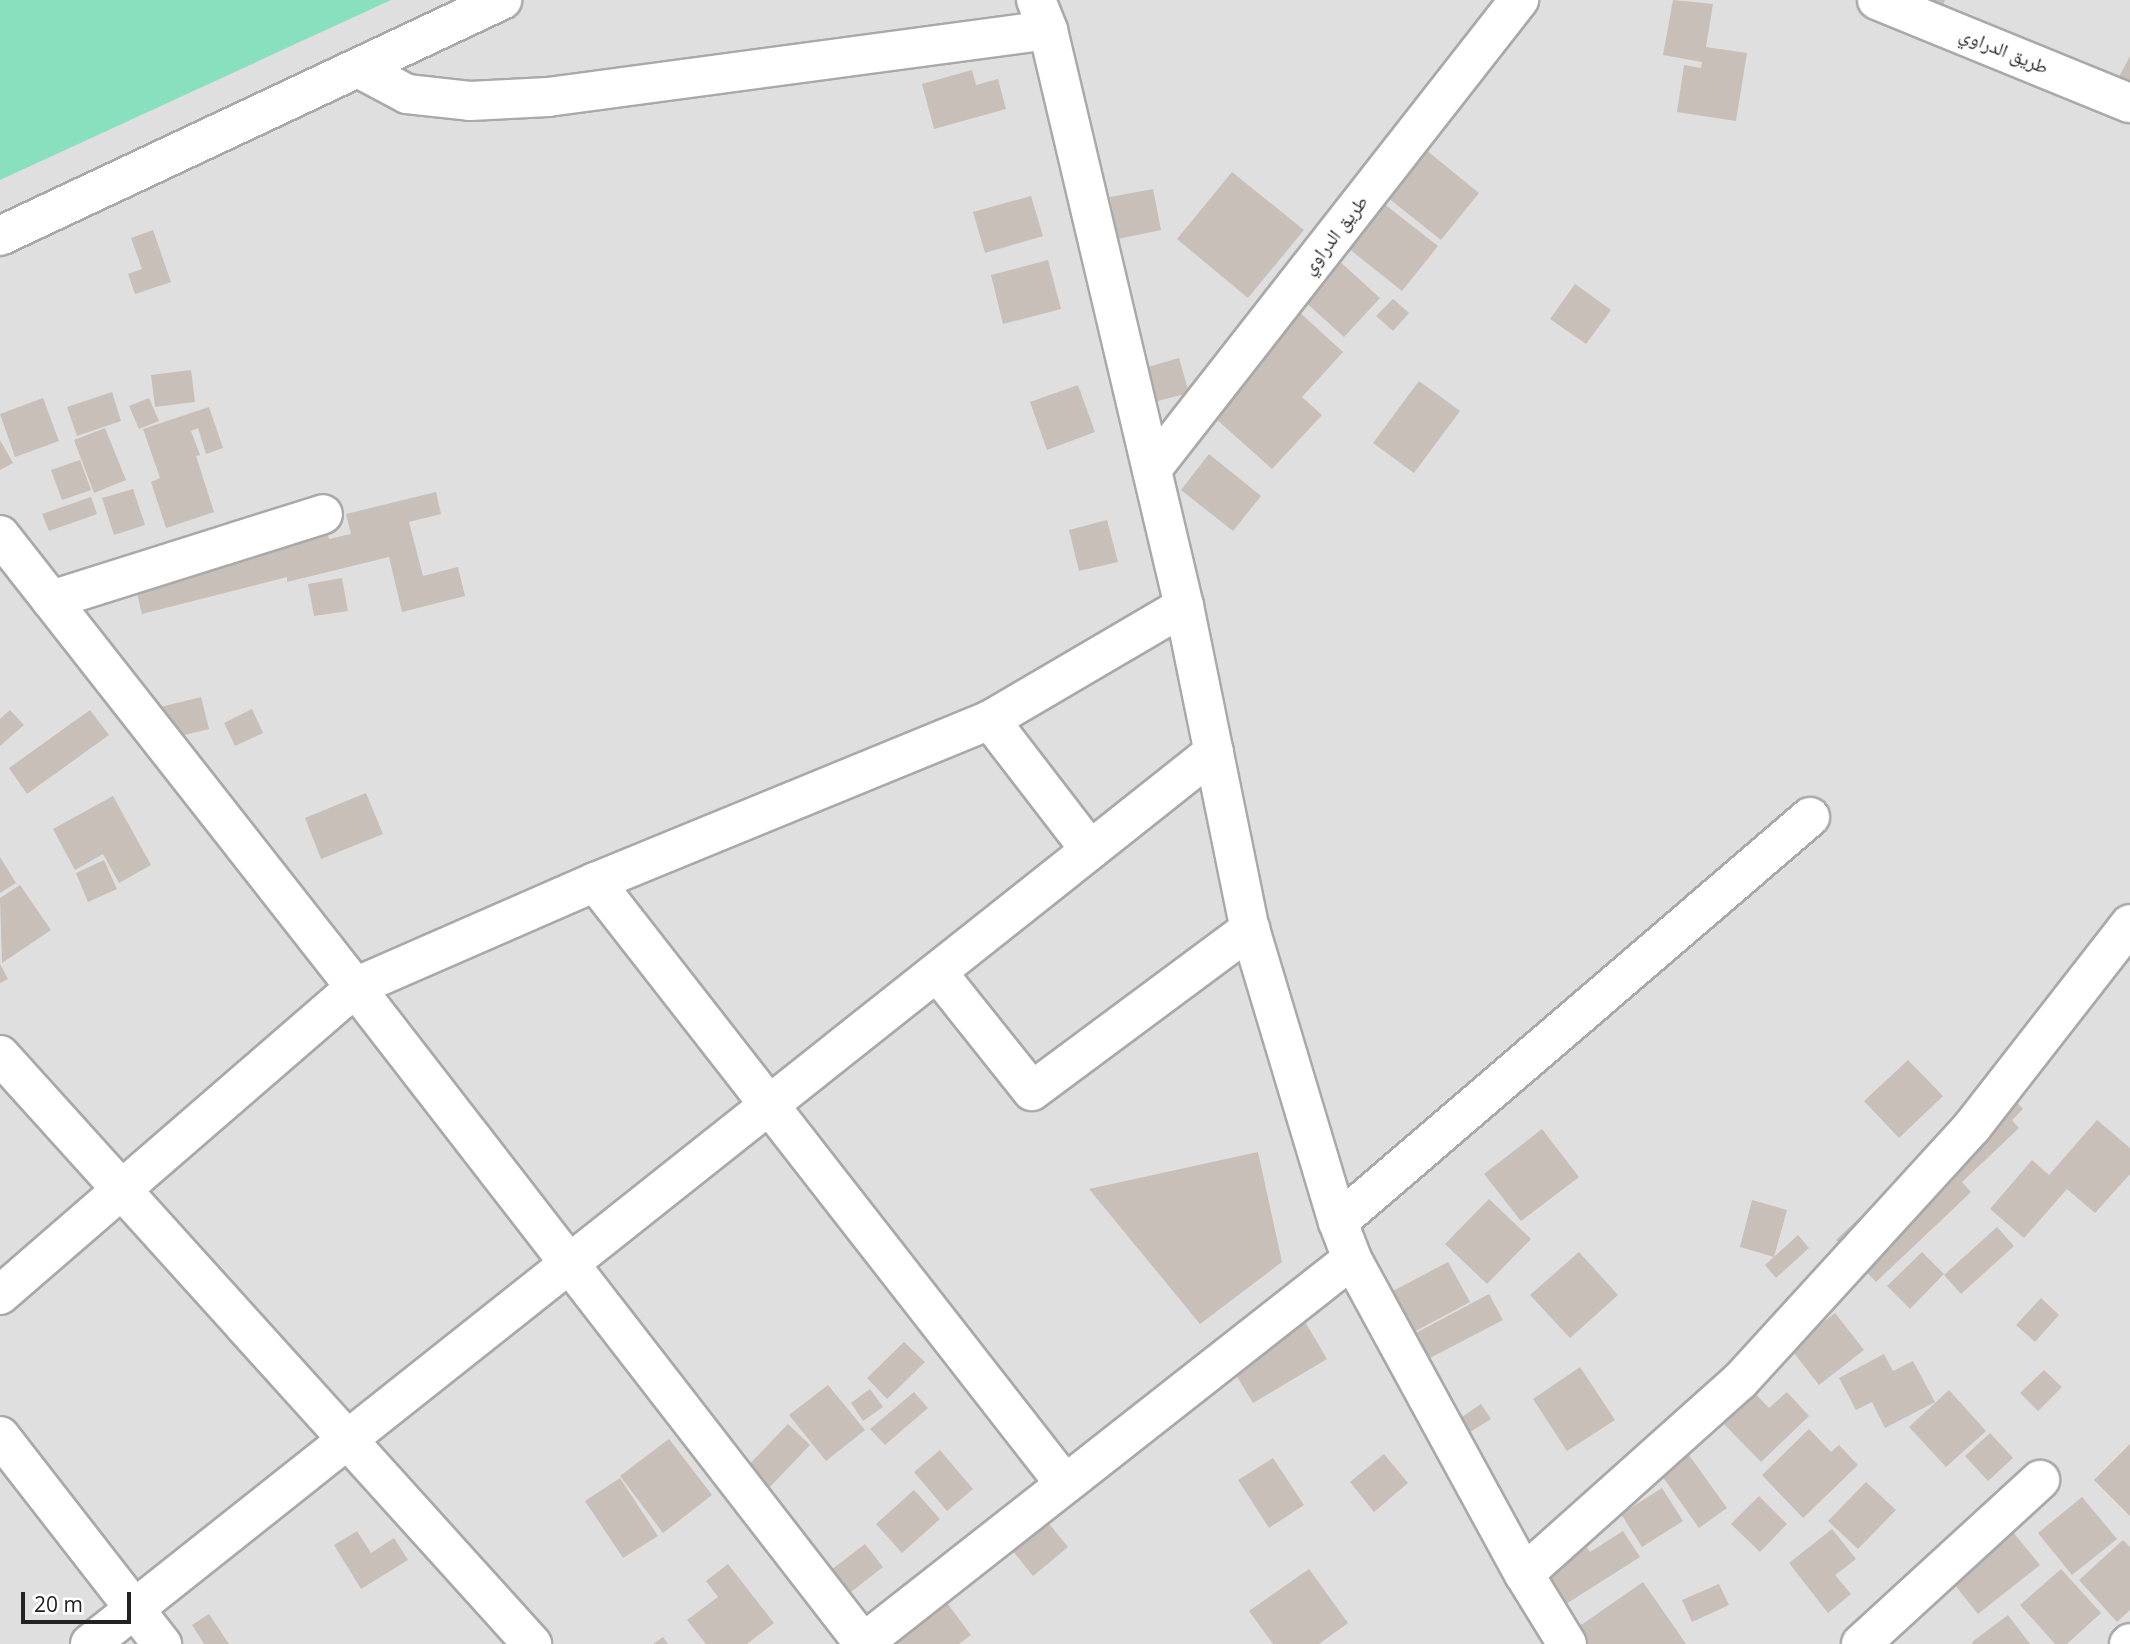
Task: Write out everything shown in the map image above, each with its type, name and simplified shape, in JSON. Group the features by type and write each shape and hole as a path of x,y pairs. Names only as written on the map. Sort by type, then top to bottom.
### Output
{"street":[{"path":"0,236 502,0"},
{"name":"طريق الدراوي","path":"1152,469 1518,0"},
{"name":"طريق الدراوي","path":"1877,0 2130,103"},
{"path":"358,68 408,94 470,101 548,97 1042,15 1184,606 1250,929 1338,1222 1352,1259 1524,1574 1567,1644"},
{"path":"51,600 323,514"},
{"path":"0,535 355,986 863,1644 1352,1259"},
{"path":"0,1295 355,986 594,882 990,720 1184,606"},
{"path":"990,720 1090,850"},
{"path":"90,1644 1214,752"},
{"path":"1338,1222 1810,817"},
{"path":"594,882 1065,1484"},
{"path":"1524,1574 1740,1381 1972,1127 2130,924"},
{"path":"937,972 1032,1091 1250,929"},
{"path":"0,1055 532,1644"},
{"path":"0,1436 136,1607 162,1644"},
{"path":"1861,1644 2040,1480"}],"shaded area":[{"path":"0,0 2130,0 2130,1644 0,1644"}],"green space":[{"path":"0,0 391,0 0,180"}],"building":[{"path":"1673,0 1713,4 1706,47 1747,53 1736,121 1677,112 1684,65 1701,68 1702,62 1663,55"},
{"path":"1914,0 1945,0 1940,14"},
{"path":"2130,56 2130,100 2112,90"},
{"path":"972,70 976,85 998,79 1006,109 934,129 922,84"},
{"path":"1426,150 1479,193 1441,240 1387,197"},
{"path":"1232,172 1304,230 1248,298 1177,239"},
{"path":"1153,189 1161,230 1118,239 1110,197"},
{"path":"1031,196 1043,236 985,253 973,212"},
{"path":"1374,196 1438,246 1402,291 1338,240"},
{"path":"153,230 171,282 135,294 128,274 142,269 131,238"},
{"path":"1327,250 1380,298 1344,337 1291,289"},
{"path":"1048,260 1061,309 1003,324 991,275"},
{"path":"1575,284 1611,310 1586,344 1550,319"},
{"path":"1393,299 1409,313 1393,331 1376,316"},
{"path":"1286,300 1343,352 1302,397 1322,415 1272,469 1195,400"},
{"path":"1179,358 1189,393 1146,404 1137,370"},
{"path":"191,370 195,402 155,407 151,375"},
{"path":"1419,381 1460,411 1414,473 1373,443"},
{"path":"1078,385 1095,432 1047,450 1030,402"},
{"path":"112,392 121,421 77,436 67,407"},
{"path":"43,398 59,441 15,457 0,414"},
{"path":"149,398 159,421 139,429 129,406"},
{"path":"209,407 223,448 206,454 198,428 191,431 200,455 196,456 214,512 166,528 151,482 160,478 143,429"},
{"path":"105,428 126,480 94,493 74,440"},
{"path":"0,440 13,463 0,470"},
{"path":"1209,454 1261,496 1233,531 1181,490"},
{"path":"80,460 91,490 62,500 51,470"},
{"path":"133,489 145,525 114,535 102,498"},
{"path":"436,492 441,514 409,522 423,576 458,567 465,596 402,612 389,557 287,582 287,577 142,614 130,565 324,517 329,539 351,534 346,514"},
{"path":"91,497 97,514 49,531 42,514"},
{"path":"1107,520 1118,562 1079,571 1069,530"},
{"path":"342,578 348,611 314,616 308,584"},
{"path":"201,697 209,729 160,741 152,709"},
{"path":"252,709 263,733 235,746 224,723"},
{"path":"10,710 24,725 0,746 0,719"},
{"path":"90,710 109,735 27,794 9,768"},
{"path":"366,793 383,834 321,859 305,818"},
{"path":"113,796 151,865 119,883 103,854 75,870 53,829"},
{"path":"0,857 16,883 0,893"},
{"path":"104,860 117,889 88,902 76,873"},
{"path":"20,885 51,930 2,963 0,898"},
{"path":"0,964 8,979 0,983"},
{"path":"1908,1060 1943,1096 1899,1138 1864,1101"},
{"path":"2000,1085 2023,1109 2012,1120 2019,1128 1962,1182 1971,1192 1876,1282 1836,1240"},
{"path":"2097,1120 2130,1148 2130,1174 2095,1213 2067,1189 2024,1238 1990,1209 2032,1160 2049,1175"},
{"path":"1542,1129 1579,1177 1521,1221 1484,1174"},
{"path":"1258,1152 1282,1262 1200,1324 1089,1189"},
{"path":"1489,1199 1531,1239 1487,1284 1445,1244"},
{"path":"1752,1200 1787,1210 1774,1257 1740,1247"},
{"path":"1997,1227 2014,1246 1961,1294 1944,1275"},
{"path":"1798,1235 1809,1248 1776,1278 1765,1265"},
{"path":"1579,1252 1618,1295 1570,1338 1530,1295"},
{"path":"1922,1252 1944,1274 1910,1309 1887,1286"},
{"path":"1448,1262 1470,1302 1395,1342 1374,1301"},
{"path":"1489,1294 1503,1320 1428,1359 1414,1334"},
{"path":"2041,1298 2059,1315 2035,1342 2016,1325"},
{"path":"1297,1308 1327,1359 1253,1403 1222,1352"},
{"path":"1835,1313 1864,1350 1819,1385 1790,1348"},
{"path":"904,1342 925,1362 887,1399 867,1378"},
{"path":"1884,1354 1893,1371 1913,1361 1935,1402 1885,1428 1872,1402 1856,1410 1839,1378"},
{"path":"1580,1367 1615,1420 1567,1451 1533,1399"},
{"path":"2044,1370 2062,1387 2038,1411 2020,1393"},
{"path":"828,1385 865,1430 826,1461 789,1415"},
{"path":"870,1389 883,1407 863,1421 851,1403"},
{"path":"1751,1389 1769,1408 1787,1392 1809,1416 1761,1462 1719,1419"},
{"path":"1949,1390 1986,1431 1946,1467 1909,1427"},
{"path":"914,1392 928,1408 885,1445 870,1429"},
{"path":"1481,1404 1491,1419 1462,1437 1453,1423"},
{"path":"788,1424 810,1445 767,1490 745,1469"},
{"path":"1809,1429 1831,1452 1839,1445 1858,1465 1803,1518 1762,1475"},
{"path":"1990,1433 2013,1458 1988,1481 1965,1456"},
{"path":"1676,1437 1727,1508 1699,1528 1648,1456"},
{"path":"669,1439 712,1495 663,1533 620,1476"},
{"path":"2130,1444 2130,1516 2094,1480"},
{"path":"940,1450 973,1489 947,1511 914,1472"},
{"path":"1384,1454 1408,1483 1374,1512 1350,1482"},
{"path":"1273,1458 1304,1505 1269,1528 1238,1480"},
{"path":"620,1478 658,1536 623,1558 585,1501"},
{"path":"1866,1482 1896,1510 1858,1549 1828,1521"},
{"path":"1662,1488 1683,1521 1642,1547 1621,1514"},
{"path":"914,1490 940,1519 902,1553 876,1524"},
{"path":"1759,1496 1787,1524 1760,1552 1731,1524"},
{"path":"2082,1497 2117,1539 2072,1575 2038,1533"},
{"path":"1038,1510 1068,1547 1033,1576 1003,1539"},
{"path":"1999,1515 2040,1565 1978,1614 1938,1564"},
{"path":"1832,1529 1856,1559 1835,1575 1851,1594 1828,1613 1789,1563"},
{"path":"357,1531 371,1553 394,1538 408,1560 361,1589 334,1545"},
{"path":"1623,1531 1640,1557 1566,1604 1540,1564 1581,1539 1590,1552"},
{"path":"2123,1540 2130,1547 2130,1610 2117,1622 2079,1580"},
{"path":"865,1544 883,1567 828,1610 810,1586"},
{"path":"728,1564 774,1623 747,1644 706,1644 687,1620 718,1597 706,1581"},
{"path":"1309,1569 1348,1623 1319,1644 1273,1644 1249,1611"},
{"path":"2061,1569 2101,1613 2067,1644 2055,1644 2020,1605"},
{"path":"1643,1582 1686,1644 1584,1644 1574,1630"},
{"path":"1719,1584 1729,1605 1692,1622 1682,1600"},
{"path":"938,1591 971,1635 959,1644 868,1644"},
{"path":"209,1614 229,1644 204,1644 192,1625"},
{"path":"2008,1615 2030,1644 1973,1644 1972,1642"},
{"path":"663,1637 668,1644 653,1644"}]}
